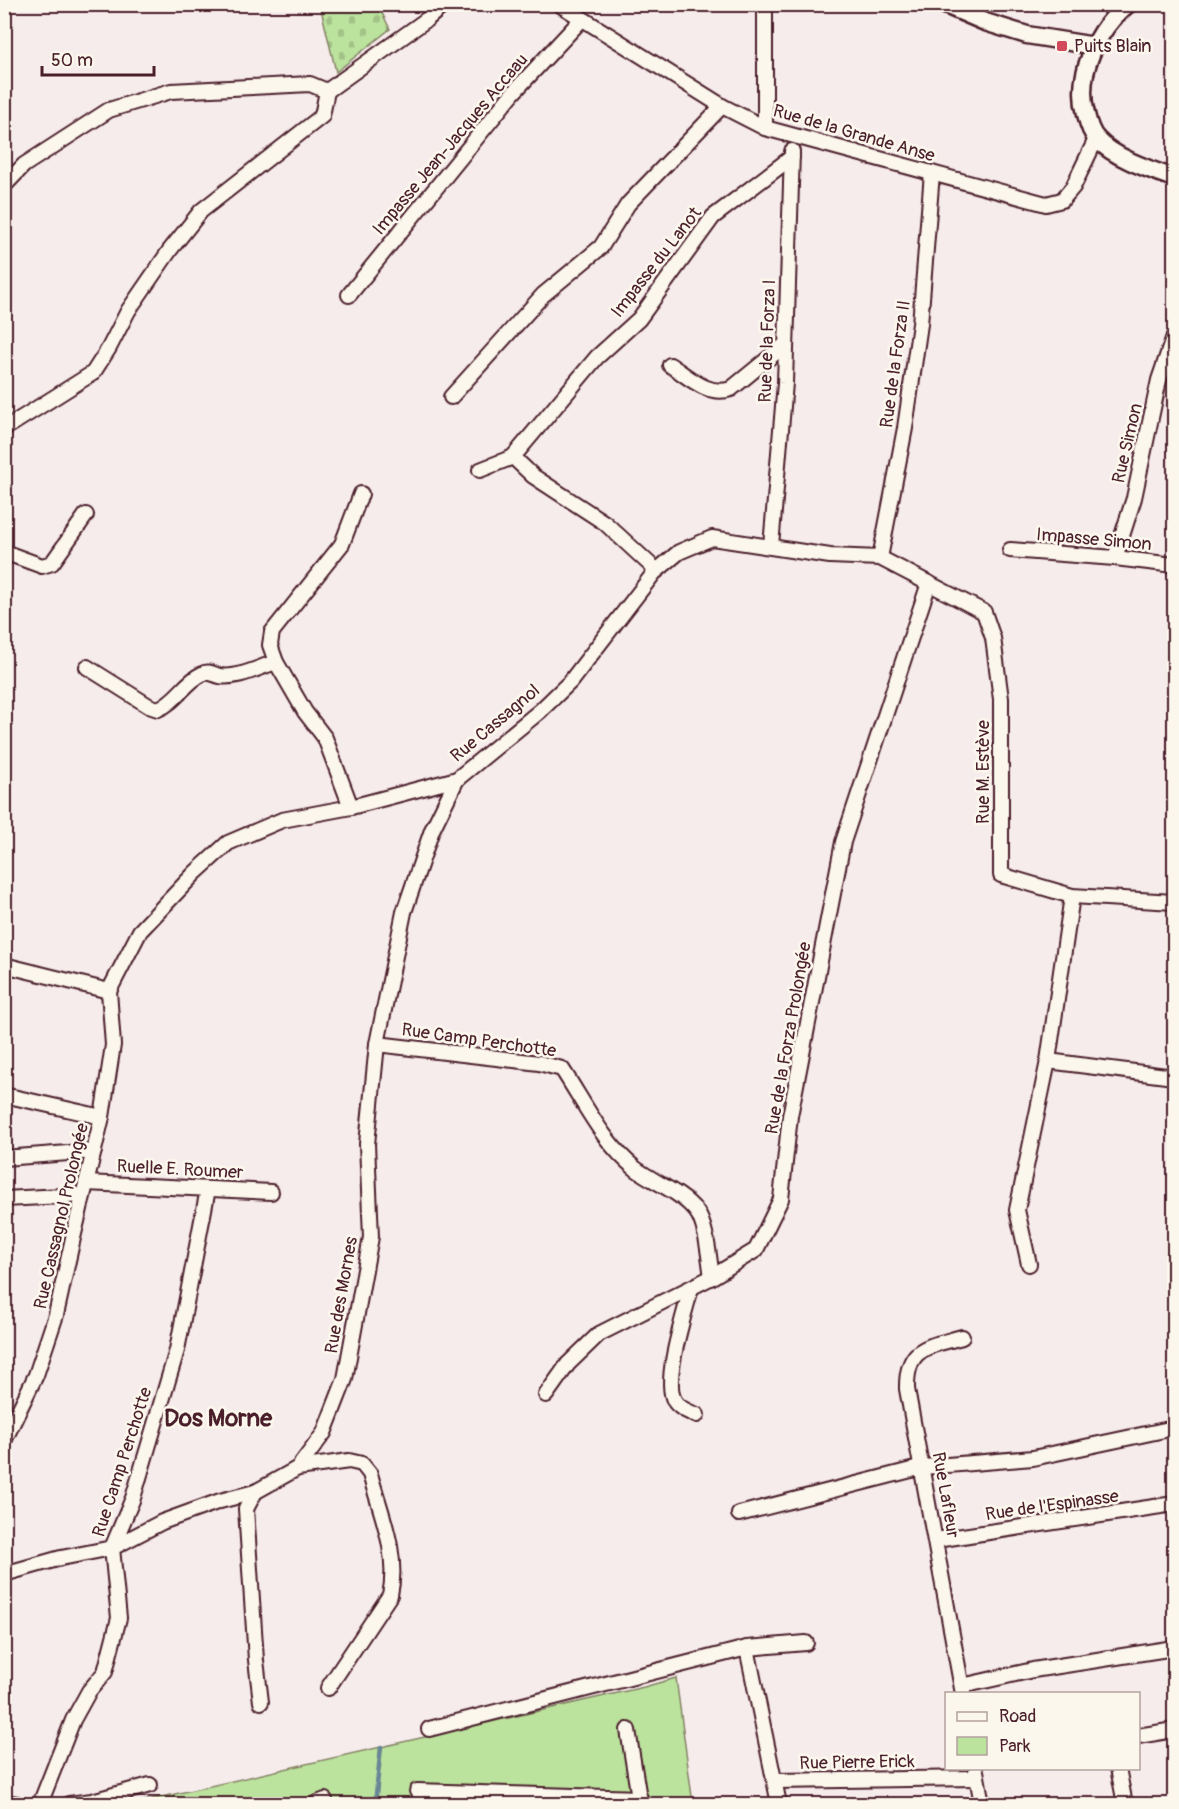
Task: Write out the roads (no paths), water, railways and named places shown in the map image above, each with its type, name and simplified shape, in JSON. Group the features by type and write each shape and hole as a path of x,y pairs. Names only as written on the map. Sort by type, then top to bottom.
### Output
{"street":[{"path":"4,429 93,373 128,311 170,250 201,211 322,116 327,91 445,4"},
{"name":"Rue de la Grande Anse","path":"559,4 722,106 765,128 1046,204 1062,200 1072,187 1096,139"},
{"path":"765,4 765,128"},
{"path":"943,4 986,22 1027,35 1095,46"},
{"path":"1128,4 1114,10 1089,57 1083,86 1083,105 1088,124 1096,139 1114,153 1174,178"},
{"name":"Impasse Jean-Jacques Accaau","path":"349,295 513,93 582,19"},
{"path":"4,186 24,165 109,110 171,91 309,84 327,91"},
{"path":"451,397 543,295 601,247 628,204 722,106"},
{"name":"Rue de la Forza I","path":"771,546 785,383 793,137"},
{"name":"Impasse du Lanot","path":"480,470 513,457 597,357 639,319 714,217 792,157"},
{"name":"Rue de la Forza II","path":"880,558 905,428 920,324 932,173"},
{"name":"Rue Simon","path":"1114,558 1134,498 1159,380 1174,336"},
{"path":"670,365 709,390 720,393 731,389 786,344"},
{"path":"513,457 533,476 605,523 656,570"},
{"path":"351,807 325,738 305,712 276,662 270,645 272,632 342,544 361,494"},
{"path":"4,552 42,566 52,563 86,515"},
{"name":"Rue Cassagnol","path":"109,991 140,931 195,873 228,843 282,820 351,807 458,779 540,711 570,681 656,570 679,552 712,538 830,556 880,558"},
{"name":"Impasse Simon","path":"1010,550 1174,565"},
{"name":"Rue M. Estève","path":"880,558 984,612 993,638 1001,699 1001,874 1072,896 1174,902"},
{"name":"Rue de la Forza Prolongée","path":"546,1395 568,1364 600,1334 712,1277 756,1250 781,1199 790,1116 843,842 929,583"},
{"path":"87,667 158,710 168,705 192,680 202,674 208,672 229,676 276,662"},
{"name":"Rue des Mornes","path":"4,1574 61,1558 112,1548 162,1522 220,1501 255,1492 298,1468 324,1433 345,1379 371,1237 367,1144 377,1044 404,912 432,830 458,779"},
{"path":"1029,1264 1017,1210 1048,1061 1072,896"},
{"path":"4,965 109,991"},
{"name":"Rue Cassagnol Prolongée","path":"4,1441 36,1375 52,1332 102,1117 113,1045 109,991"},
{"name":"Rue Camp Perchotte","path":"377,1044 539,1063 562,1069 590,1116 634,1167 684,1199 697,1212 703,1224 712,1277"},
{"path":"1048,1061 1174,1077"},
{"path":"4,1095 102,1117"},
{"path":"4,1158 94,1151"},
{"name":"Ruelle E. Roumer","path":"4,1199 85,1189 208,1189 271,1192"},
{"name":"Rue Camp Perchotte","path":"40,1804 73,1720 89,1690 105,1672 119,1618 112,1548 133,1498 177,1350 208,1189"},
{"path":"691,1288 672,1363 670,1386 674,1400 682,1409 697,1415"},
{"name":"Rue Lafleur","path":"962,1337 925,1347 912,1358 907,1371 907,1389 962,1690"},
{"path":"739,1514 923,1467 1033,1458 1174,1428"},
{"path":"298,1468 348,1461 362,1464 370,1474 393,1559 394,1577 390,1595 328,1688"},
{"path":"255,1492 246,1509 261,1702"},
{"name":"Rue de l'Espinasse","path":"936,1540 1174,1504"},
{"path":"429,1729 747,1648 806,1643"},
{"path":"747,1648 779,1804"},
{"path":"962,1690 1033,1670 1174,1648"},
{"path":"417,1791 640,1801 628,1730"},
{"path":"1140,1736 1174,1730"},
{"path":"1118,1770 1125,1804"},
{"path":"976,1773 982,1804"},
{"name":"Rue Pierre Erick","path":"775,1781 976,1773"},
{"path":"69,1804 92,1801 150,1785"},
{"path":"4,1802 17,1804"}],"waterway":[{"path":"375,1804 381,1747"}],"place":[{"name":"Puits Blain","path":"1062,46"}],"district":[{"name":"Dos Morne","path":"218,1418"}]}
